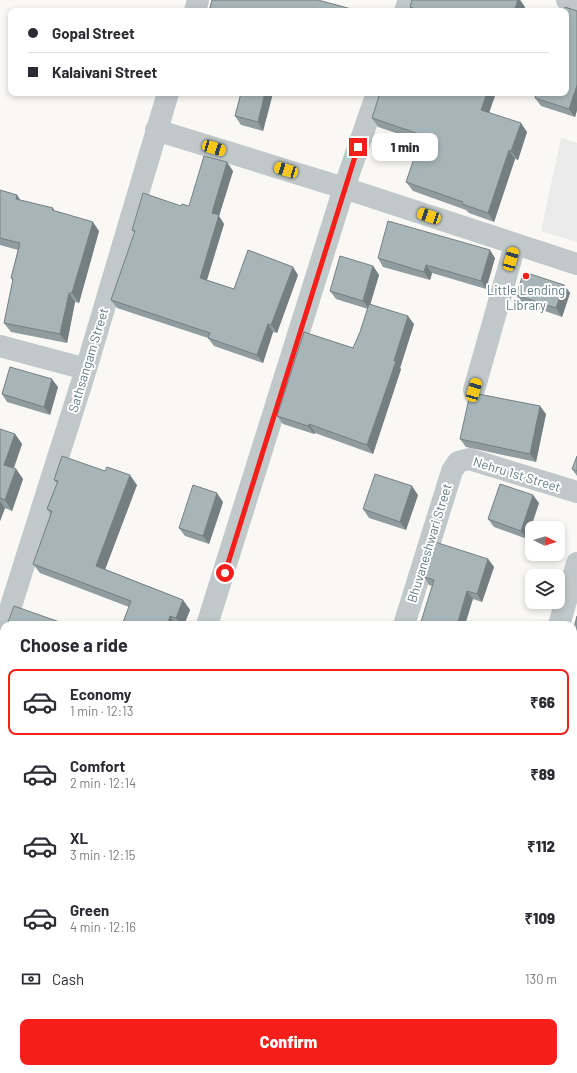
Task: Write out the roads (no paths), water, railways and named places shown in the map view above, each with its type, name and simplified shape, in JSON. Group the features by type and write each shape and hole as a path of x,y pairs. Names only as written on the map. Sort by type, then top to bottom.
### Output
{"street":[{"path":"567,0 577,2"},
{"name":"Sathsangam Street","path":"6,621 86,369 167,96"},
{"path":"209,621 344,188 376,96"},
{"path":"156,130 344,188 577,264"},
{"path":"474,390 515,245"},
{"path":"0,346 86,369"},
{"name":"Nehru 1st Street","path":"458,462 469,459 577,492"},
{"name":"Bhuvaneshwari Street","path":"405,621 452,471 458,462"},
{"path":"560,621 577,563"}],"place":[{"name":"Little Lending Library","path":"526,276"}]}
